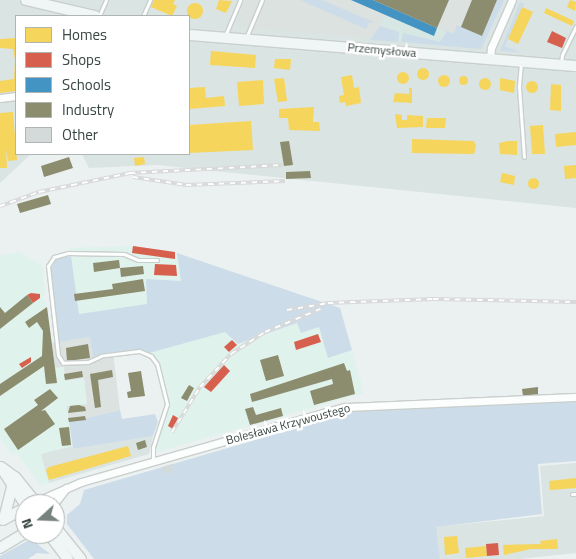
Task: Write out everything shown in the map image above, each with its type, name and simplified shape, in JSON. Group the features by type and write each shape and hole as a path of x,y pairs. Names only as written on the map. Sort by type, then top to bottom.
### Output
{"street":[{"path":"26,0 93,15"},
{"path":"490,58 491,48 512,0"},
{"name":"Przemysłowa","path":"190,34 576,66"},
{"path":"0,98 15,96"},
{"name":"Bolesława Krzywoustego","path":"54,494 153,461 350,406 576,397"},
{"path":"0,466 12,488 19,494"},
{"path":"0,466 15,477 25,494"},
{"path":"2,520 12,488"},
{"path":"62,494 67,488"},
{"path":"2,520 15,513"},
{"path":"0,548 15,539"},
{"path":"65,539 81,559"},
{"path":"57,544 68,559"}],"lane":[{"path":"98,15 106,0"},
{"path":"143,15 150,0"},
{"path":"224,37 240,0"},
{"path":"246,39 262,0"},
{"path":"561,64 562,55 576,26"},
{"path":"521,61 519,87 524,157"},
{"path":"153,461 153,447 167,404 157,364 151,356 139,352 101,356 88,362 63,363 57,352 48,266 54,257 68,253 124,254 138,260 157,260"}],"shaded area":[{"path":"0,0 576,0 576,208 157,165 89,168 82,155 190,155 190,15 15,15 15,155 30,155 0,183"},
{"path":"246,0 504,0 481,49 250,28 236,24"},
{"path":"300,0 322,0 376,23 369,22 366,29"},
{"path":"497,0 504,0 481,49 401,42 403,33 440,42 447,31 454,34 457,25 482,36"},
{"path":"520,2 524,4 505,46 519,52 500,51"},
{"path":"385,15 454,34 449,46 374,40"},
{"path":"380,26 399,32 398,42 370,40"},
{"path":"133,246 177,253 181,281 146,279 147,304 79,314 70,248"},
{"path":"19,252 42,265 45,294 42,297 47,307 55,368 64,367 84,378 87,404 67,407 72,446 41,454 49,483 41,486 16,453 12,455 0,440 0,255"},
{"path":"177,253 340,308 352,350 328,358 319,327 301,333 297,323 238,344 225,332 149,353 138,349 93,357 90,337 59,342 51,269 57,258 71,256 79,314 147,304 146,279 181,281"},
{"path":"298,322 319,327 328,357 352,350 364,393 154,453 170,405 161,369 149,353 225,332 239,344"},
{"path":"90,337 97,355 113,352 120,410 69,422 67,406 87,404 84,378 65,381 64,367 55,368 52,343"},
{"path":"576,400 576,461 538,464 542,514 436,527 440,559 94,559 67,524 67,515 80,504 84,490 344,414 366,409"},
{"path":"120,410 122,419 155,414 158,422 153,436 73,449 69,422"},
{"path":"153,436 149,454 49,483 40,454 72,446 73,449"},
{"path":"576,463 576,553 519,559 440,559 435,527 544,516 540,466"},
{"path":"22,544 37,544 50,554 37,553 28,559 0,559 0,556"}],"building: Homes":[{"path":"154,0 175,0 173,4 177,6 172,15 151,7"},
{"path":"219,0 232,1 226,13 216,9"},
{"path":"570,0 576,2 575,11 567,7"},
{"path":"195,3 202,8 202,14 195,19 187,11"},
{"path":"522,7 533,12 518,44 508,39"},
{"path":"546,8 574,21 572,26 544,13"},
{"path":"15,38 15,60 13,49 0,48 0,39"},
{"path":"211,51 256,55 255,68 210,65"},
{"path":"275,59 291,59 290,70 274,68"},
{"path":"15,60 15,91 0,93 0,81 14,79"},
{"path":"421,68 425,68 429,74 425,80 421,80 417,76 417,72"},
{"path":"401,72 405,72 409,78 405,84 401,84 397,80 397,76"},
{"path":"352,75 354,88 359,87 361,103 346,106 345,102 340,103 339,96 344,95 341,77"},
{"path":"442,75 446,75 450,81 446,87 442,87 438,83 438,79"},
{"path":"463,75 468,80 463,85 458,80"},
{"path":"284,78 287,101 278,102 274,79"},
{"path":"483,78 487,78 491,84 487,90 483,90 479,86 479,82"},
{"path":"500,78 515,81 514,93 500,90"},
{"path":"263,80 264,104 239,106 237,82"},
{"path":"534,81 537,82 537,92 530,93 527,92 526,85 527,82"},
{"path":"551,84 561,85 561,111 550,110"},
{"path":"205,87 206,98 224,96 225,106 190,109 190,88"},
{"path":"409,88 412,88 412,103 393,102 395,93 409,94"},
{"path":"314,107 313,122 319,122 320,131 289,130 288,118 279,118 279,109"},
{"path":"13,112 15,155 17,160 8,161 6,149 7,168 0,168 0,113"},
{"path":"395,114 402,115 402,120 407,120 407,115 423,116 423,127 397,128"},
{"path":"427,118 446,118 445,128 426,128"},
{"path":"251,121 253,150 190,153 190,125"},
{"path":"543,125 545,154 532,154 530,126"},
{"path":"576,132 576,145 556,147 555,134"},
{"path":"412,139 474,141 476,146 474,154 412,153"},
{"path":"517,141 517,155 500,154 499,143"},
{"path":"144,157 145,164 135,166 134,158"},
{"path":"576,165 576,178 565,179 564,166"},
{"path":"502,173 515,176 514,185 500,182"},
{"path":"533,177 539,183 533,189 527,183"},
{"path":"128,446 131,456 49,480 46,470 49,467"},
{"path":"576,478 576,488 550,490 549,481"},
{"path":"457,536 459,553 445,555 444,537"},
{"path":"557,539 558,549 531,549 504,555 503,545 541,544 540,541"},
{"path":"486,546 487,556 466,558 465,548"}],"building: Shops":[{"path":"552,31 566,38 562,48 547,42"},
{"path":"133,246 175,252 175,259 132,253"},
{"path":"155,264 176,265 177,276 154,275"},
{"path":"31,293 40,294 40,298 33,303 27,295"},
{"path":"318,334 321,342 296,350 294,342"},
{"path":"232,340 237,345 229,352 224,347"},
{"path":"31,357 31,362 22,368 19,364"},
{"path":"224,365 230,371 211,392 204,387"},
{"path":"173,415 178,418 173,429 168,426"},
{"path":"498,543 499,555 487,556 486,544"}],"building: Schools":[{"path":"351,0 373,0 437,28 434,36"}],"building: Industry":[{"path":"373,0 449,0 437,28"},
{"path":"472,0 497,0 482,36 461,27"},
{"path":"289,141 293,165 284,166 280,142"},
{"path":"69,157 73,168 44,177 41,166"},
{"path":"310,171 311,178 286,179 286,172"},
{"path":"48,195 51,204 20,213 17,204"},
{"path":"119,260 120,268 94,272 93,263"},
{"path":"143,266 144,274 121,277 120,268"},
{"path":"143,279 145,291 75,301 74,294 113,289 112,284"},
{"path":"27,295 33,303 0,329 0,307 5,313"},
{"path":"47,307 57,383 46,384 44,366 0,396 0,384 42,356 43,331 37,322 29,328 25,322"},
{"path":"88,344 90,358 67,361 66,348"},
{"path":"278,355 284,376 266,381 260,360"},
{"path":"344,363 347,371 350,370 355,394 314,405 310,391 333,384 332,379 252,402 250,394"},
{"path":"112,370 113,377 98,380 101,407 95,408 90,374"},
{"path":"82,371 83,377 65,380 64,374"},
{"path":"141,371 145,396 128,398 127,392 131,391 128,373"},
{"path":"189,385 194,388 187,401 181,398"},
{"path":"538,387 538,395 523,396 522,389"},
{"path":"50,389 58,398 41,411 45,410 55,424 18,450 4,429 38,405 34,400"},
{"path":"79,405 85,407 86,411 68,413 70,406"},
{"path":"253,407 256,415 281,408 283,416 250,425 245,409"},
{"path":"85,416 86,420 69,422 68,418"},
{"path":"69,427 71,445 62,446 59,428"},
{"path":"145,440 147,447 138,450 136,443"}],"building: Other":[{"path":"172,464 173,471 164,474 162,467"}],"railway":[{"path":"0,206 39,192 130,173 282,165"},
{"path":"133,177 186,185 285,181"},
{"path":"287,310 328,303 433,299 576,302"},
{"path":"172,432 200,387 231,354 265,332 320,309"}]}
